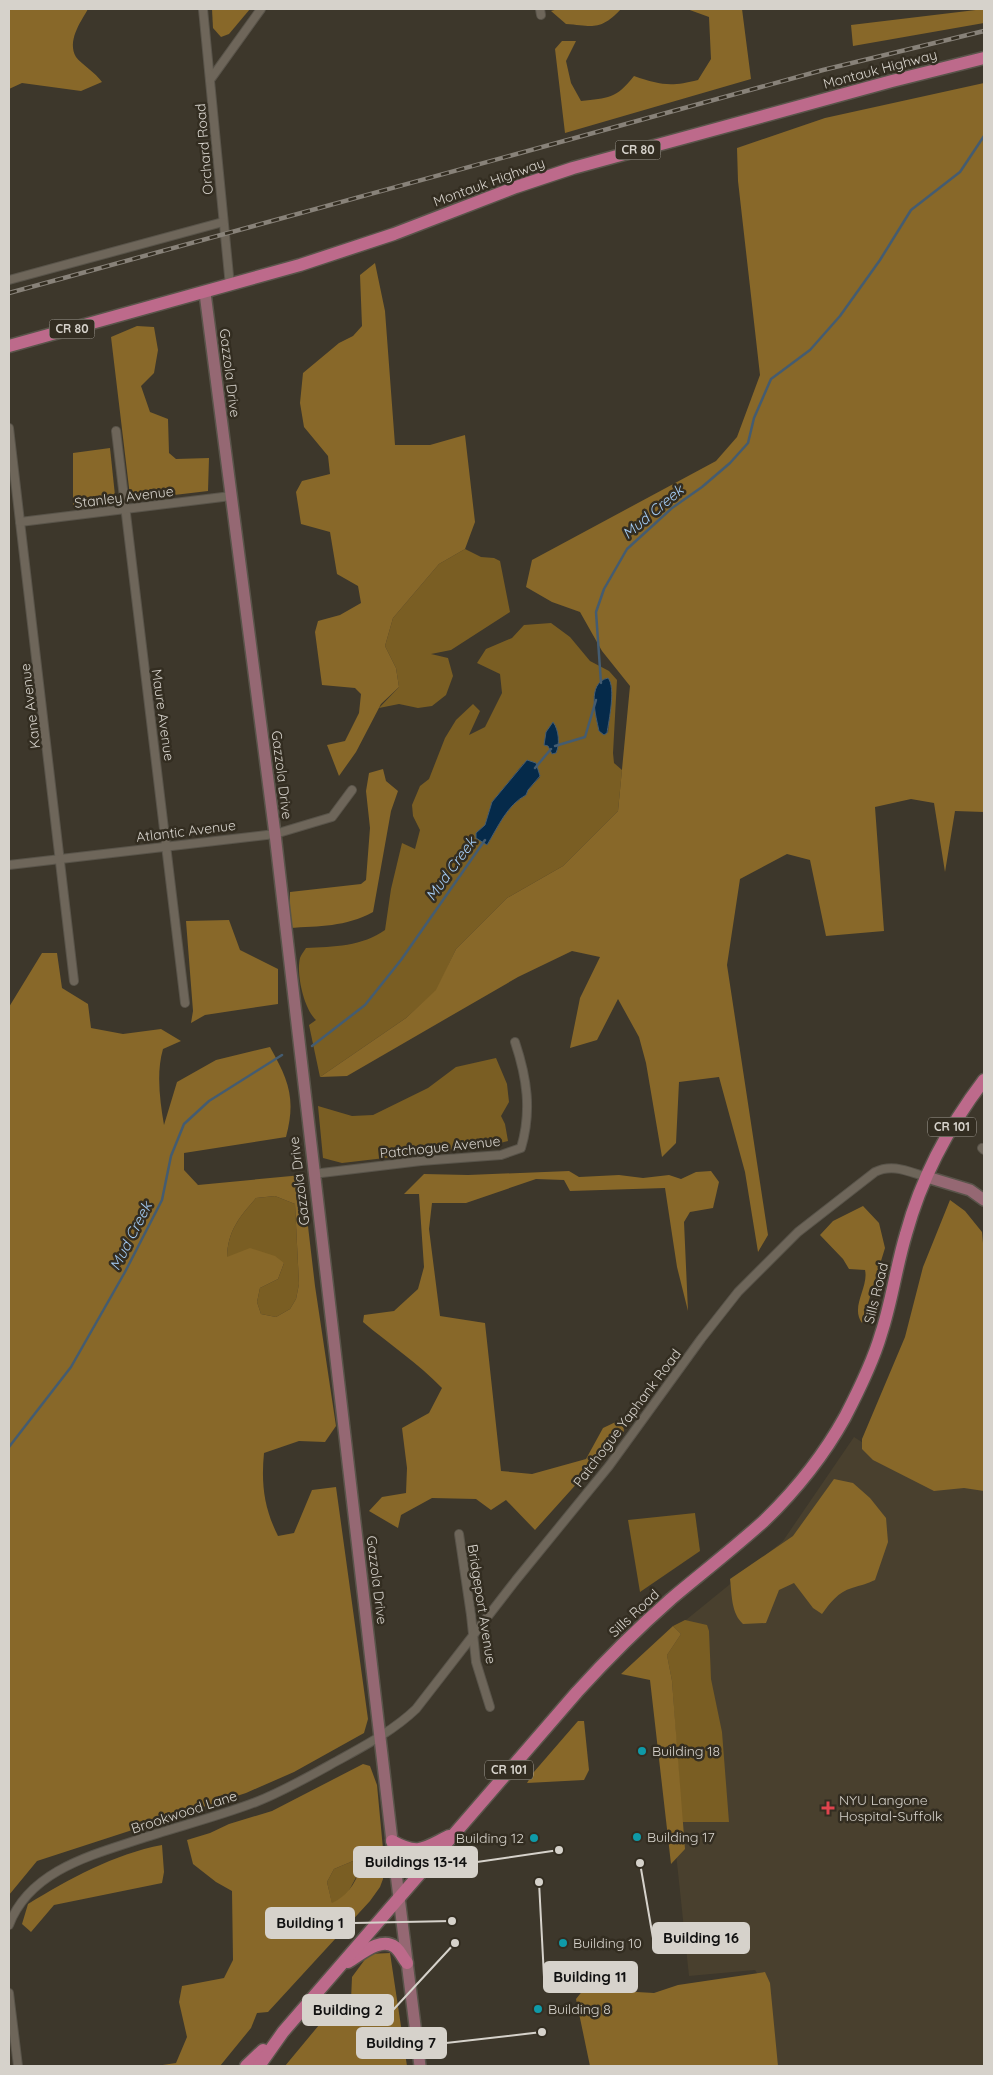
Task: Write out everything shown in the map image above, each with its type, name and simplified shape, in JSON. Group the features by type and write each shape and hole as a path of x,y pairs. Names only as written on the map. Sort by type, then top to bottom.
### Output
{"main road":[{"name":"Montauk Highway","path":"9,346 230,286 363,245 516,187 573,168 892,81 984,58"},
{"name":"CR 101","path":"927,1177 955,1123 984,1080"},
{"name":"Sills Road","path":"259,2066 283,2032 610,1656 668,1602 764,1520 798,1484 827,1446 853,1401 875,1352 906,1235 927,1177"},
{"path":"392,1841 405,1848 415,1850 424,1848 454,1834"},
{"path":"339,1967 373,1947 383,1944 396,1948 407,1963"},
{"name":"Sills Road","path":"246,2066 283,2032"}],"street":[{"name":"Orchard Road","path":"203,9 230,286"},
{"path":"210,80 261,9"},
{"path":"9,280 223,222"},
{"name":"Gazzola Drive","path":"205,293 275,834 392,1841 420,2066"},
{"name":"Kane Avenue","path":"9,428 74,981"},
{"name":"Maure Avenue","path":"116,431 124,510 185,1003"},
{"name":"Stanley Avenue","path":"20,522 231,496"},
{"name":"Atlantic Avenue","path":"9,865 275,834 332,817 352,790"},
{"name":"Patchogue Avenue","path":"314,1174 421,1161 501,1155 521,1148 526,1130 525,1072 515,1042"},
{"name":"Patchogue Yaphank Road","path":"380,1735 402,1722 416,1709 516,1580 609,1466 701,1339 738,1292 760,1268 798,1232 875,1172 884,1168 897,1168 927,1177"},
{"path":"927,1177 983,1195"},
{"name":"Bridgeport Avenue","path":"459,1534 476,1662 490,1707"},
{"name":"Brookwood Lane","path":"9,1924 16,1909 27,1895 63,1868 102,1852 257,1802 309,1777 380,1735"},
{"path":"9,1993 18,2066"}],"shaded area":[{"path":"9,9 88,9 81,20 74,38 74,51 78,60 102,82 81,91 22,83 9,89"},
{"path":"212,9 250,9 229,34 221,37 213,28"},
{"path":"558,9 621,9 602,24 590,26 566,24 551,11"},
{"path":"687,9 742,9 751,79 565,133 555,49 562,41 576,41 566,61 571,83 581,101 611,96 628,84 634,76 666,84 680,84 698,80 711,59 709,17"},
{"path":"984,9 984,23 853,46 851,25"},
{"path":"984,83 984,812 955,811 945,872 934,803 911,799 875,807 884,931 826,936 810,860 787,854 740,879 727,965 768,1235 758,1252 745,1172 719,1077 679,1082 676,1143 662,1157 646,1063 639,1037 618,999 597,1040 570,1048 580,998 600,957 572,951 518,977 347,1076 320,1077 406,1018 436,990 456,949 507,898 563,866 618,811 630,686 602,651 580,612 552,602 526,587 532,560 716,461 737,437 760,375 738,181 737,148 825,118"},
{"path":"375,263 385,311 395,445 430,445 465,435 475,522 465,549 439,564 393,618 385,646 396,668 399,687 381,704 356,752 339,776 327,745 345,741 359,713 361,694 355,688 322,685 315,632 318,621 340,615 361,603 358,586 337,574 330,532 301,524 296,492 302,481 330,474 328,456 304,427 300,403 303,373 339,343 353,336 362,326 360,275"},
{"path":"137,326 154,327 158,350 154,373 141,386 150,412 168,419 169,453 176,459 209,458 208,491 132,500 130,496 111,337"},
{"path":"110,448 116,505 73,508 73,453"},
{"path":"465,549 481,557 494,558 500,561 510,612 451,650 431,654 448,658 453,676 446,695 432,706 418,708 399,704 379,708 399,687 396,668 385,646 393,618 439,564"},
{"path":"551,623 570,637 590,661 609,671 617,680 613,753 614,763 622,770 618,811 563,866 507,898 456,949 437,990 406,1018 320,1077 309,1025 316,1020 308,1008 302,991 299,973 300,957 306,948 337,946 357,942 385,930 391,889 402,843 415,849 420,830 413,816 412,805 420,786 429,779 445,738 456,720 473,704 480,711 469,735 485,727 502,693 500,674 477,663 486,649 512,638 524,625","holes":["612,691 608,733 597,718 595,711","523,764 540,777 526,795 508,810 487,845 477,833 485,825 492,802"]},
{"path":"383,769 386,781 398,791 391,811 373,912 342,923 289,928 290,892 361,884 366,880 370,828 366,791 369,773"},
{"path":"229,920 240,950 278,969 278,1004 205,1015 191,1023 193,1011 186,921"},
{"path":"42,953 57,953 62,988 88,1004 91,1028 123,1034 161,1029 181,1041 163,1049 161,1058 159,1087 164,1125 177,1082 216,1060 270,1047 277,1059 289,1090 290,1112 286,1137 184,1153 184,1170 198,1185 302,1175 315,1286 336,1426 325,1442 299,1441 264,1453 263,1486 269,1516 278,1536 294,1533 312,1490 336,1487 368,1719 364,1733 294,1772 246,1793 37,1861 9,1895 9,1007","holes":["275,1196 295,1204 299,1284 296,1299 290,1309 276,1317 261,1314 257,1302 260,1288 278,1279 284,1263 275,1256 250,1248 227,1257 232,1232 240,1218 256,1198"]},
{"path":"496,1058 507,1084 509,1102 501,1116 505,1124 508,1141 488,1146 342,1163 323,1158 318,1106 352,1116 373,1115 428,1088 456,1067"},
{"path":"569,1171 579,1177 619,1175 643,1178 669,1175 681,1179 696,1172 711,1171 719,1182 713,1208 690,1212 684,1222 688,1311 677,1267 665,1188 570,1191 564,1180 536,1179 466,1203 432,1203 429,1229 440,1316 485,1323 501,1471 532,1474 586,1459 603,1428 622,1419 624,1431 535,1530 506,1500 491,1510 476,1499 432,1498 401,1515 398,1528 369,1511 382,1497 406,1493 407,1468 402,1428 429,1413 442,1388 363,1322 364,1315 394,1311 418,1289 424,1267 419,1194 404,1194 424,1174 468,1175"},
{"path":"275,1196 295,1204 299,1284 296,1299 290,1309 276,1317 261,1314 257,1302 260,1288 278,1279 284,1263 227,1257 232,1232 244,1212 256,1198"},
{"path":"950,1200 965,1211 982,1232 984,1254 984,1491 964,1488 934,1491 873,1460 862,1449 862,1439 905,1337 923,1267"},
{"path":"863,1206 879,1223 885,1248 862,1323 858,1310 865,1283 865,1270 849,1269 843,1259 820,1235 833,1221"},
{"name":"NYU Langone Hospital-Suffolk","path":"854,1437 925,1483 984,1483 984,2066 771,2066 763,1983 755,1970 689,1976 654,1646 783,1541"},
{"path":"834,1479 853,1483 870,1498 886,1518 888,1542 875,1580 838,1595 822,1614 813,1608 794,1583 779,1590 766,1623 743,1624 734,1609 730,1579 793,1536"},
{"path":"695,1513 700,1551 640,1592 628,1520"},
{"path":"685,1620 707,1625 709,1631 711,1679 722,1732 729,1822 682,1822 672,1681 667,1655 681,1634 673,1626"},
{"path":"673,1626 681,1634 667,1655 672,1681 685,1849 671,1864 650,1680 621,1674"},
{"path":"578,1721 584,1721 589,1770 584,1780 527,1783 533,1773"},
{"path":"363,1764 370,1766 377,1785 383,1849 383,1879 380,1887 370,1901 268,2012 257,2013 251,2028 220,2066 156,2066 176,2063 187,2037 179,2002 182,1986 224,1978 233,1960 232,1891 216,1882 193,1864 187,1840 210,1833 229,1824 272,1811","holes":["353,1861 360,1870 349,1890 332,1903 327,1882 334,1869"]},
{"path":"162,1845 164,1872 162,1883 54,1905 31,1932 22,1924 28,1904 59,1886 109,1861"},
{"path":"353,1861 360,1870 346,1896 332,1904 327,1882 334,1869"},
{"path":"390,1953 407,2066 285,2066 329,2013 340,2010 351,2000 352,1977 369,1954"},
{"path":"765,1972 770,1983 778,2066 590,2066 576,1999 584,1989 654,1993 678,1985"}],"water":[{"path":"608,678 612,689 611,704 607,733 604,735 599,731 594,701 597,686 601,681"},
{"path":"553,722 557,729 558,741 556,753 552,754 548,746 544,745 546,732"},
{"path":"527,760 536,763 540,776 526,795 508,810 487,845 476,838 476,833 485,825 492,802"}],"waterway":[{"name":"Mud Creek","path":"601,683 596,612 604,589 627,549 672,508 702,487 730,463 748,443 754,418 771,379 810,350 840,316 880,260 911,210 960,172 984,136"},
{"name":"Mud Creek","path":"555,746 585,737 596,700"},
{"name":"Mud Creek","path":"535,768 551,749"},
{"name":"Mud Creek","path":"312,1046 365,1005 401,960 485,840"},
{"name":"Mud Creek","path":"9,1447 71,1367 125,1272 162,1200 171,1156 184,1124 209,1101 282,1055"}],"railway":[{"path":"9,293 823,70 984,31"}],"place":[{"name":"Building 18","path":"642,1751"},
{"name":"NYU Langone Hospital-Suffolk","path":"828,1808"},
{"name":"Building 17","path":"637,1837"},
{"name":"Building 12","path":"534,1838"},
{"name":"Buildings 13-14","path":"559,1850"},
{"name":"Building 16","path":"640,1863"},
{"name":"Building 11","path":"539,1882"},
{"name":"Building 1","path":"452,1921"},
{"name":"Building 2","path":"455,1943"},
{"name":"Building 10","path":"563,1943"},
{"name":"Building 8","path":"538,2009"},
{"name":"Building 7","path":"542,2032"}]}
